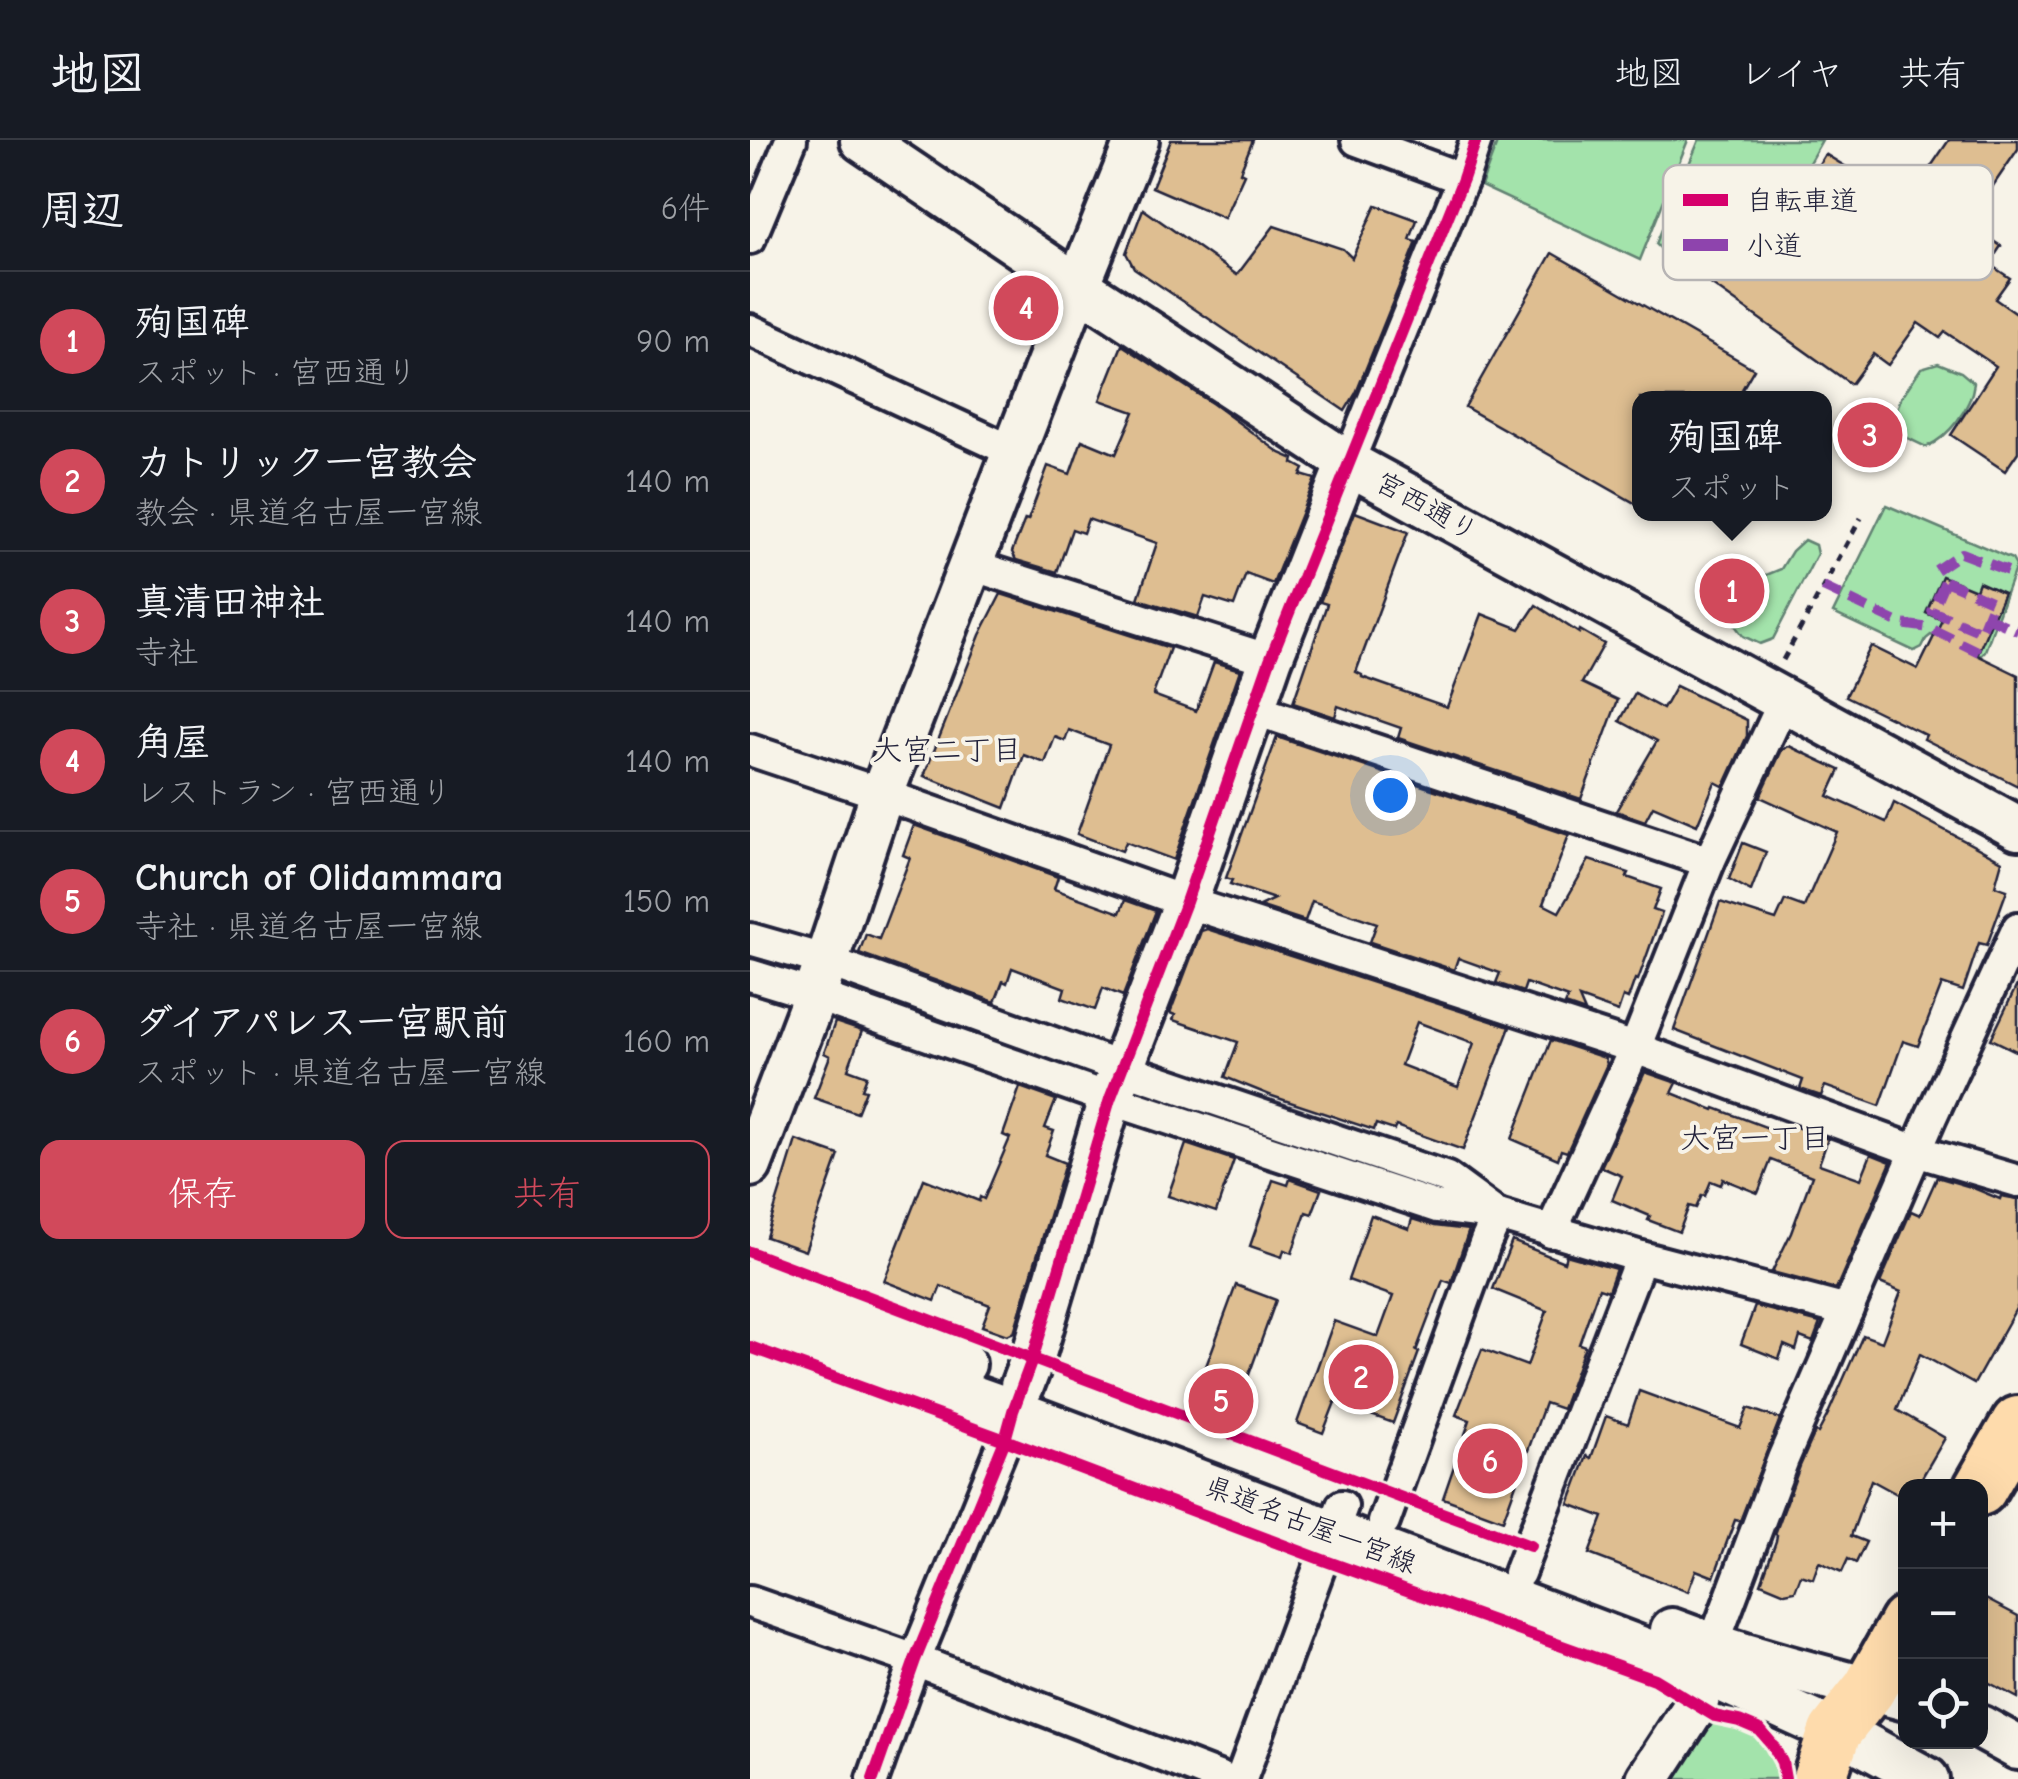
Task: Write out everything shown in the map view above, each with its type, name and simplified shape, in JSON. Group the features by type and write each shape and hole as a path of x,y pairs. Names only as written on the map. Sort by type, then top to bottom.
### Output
{"highway":[{"path":"1986,1479 2018,1423"},
{"path":"1844,1759 1888,1694 1898,1655"}],"street":[{"path":"750,238 791,140"},
{"name":"宮西通り","path":"862,140 1348,463 2018,828"},
{"path":"750,1165 821,978 882,794 1137,140"},
{"path":"1357,140 1463,180"},
{"path":"873,1779 916,1660 1005,1440 1116,1084 1186,902 1270,660 1476,140"},
{"path":"750,330 1014,452"},
{"path":"971,565 1270,660"},
{"path":"1551,1232 1635,1048 1775,696"},
{"path":"1252,710 1710,862"},
{"path":"750,750 1186,902 1635,1048 1916,1151 2018,1181"},
{"path":"1648,1779 1696,1706 1784,1458 1916,1151 2018,928"},
{"path":"750,940 821,978 1116,1084 1447,1178 1498,1215 1641,1258 1847,1311"},
{"path":"750,975 821,978"},
{"path":"1384,1522 1498,1215"},
{"path":"1519,1573 1641,1258"},
{"name":"県道名古屋一宮線","path":"750,1282 1018,1399 1710,1659 1888,1694"},
{"name":"県道名古屋一宮線","path":"750,1318 1018,1399"},
{"path":"1241,1779 1337,1519"},
{"name":"県道名古屋一宮線","path":"1337,1519 1384,1522 1519,1573 1710,1659 1844,1759 1927,1779"},
{"path":"750,1602 916,1660 1223,1779"},
{"path":"1988,1731 2018,1748"}],"path":[{"path":"1775,696 1861,518"}],"green space":[{"path":"1498,140 1688,140 1678,165 1663,165 1663,202 1640,260 1481,186"},
{"path":"1699,140 1822,140 1808,165 1689,165"},
{"path":"1663,227 1663,251 1656,244"},
{"path":"1938,363 1961,372 1974,383 1958,421 1926,447 1899,434 1893,421 1901,398 1921,368"},
{"path":"1886,505 2012,559 2016,566 1981,655 1931,635 1914,651 1833,613"},
{"path":"1804,540 1815,545 1817,554 1773,639 1760,644 1743,636 1731,620 1742,585 1781,569"},
{"path":"1715,1716 1763,1734 1777,1752 1785,1779 1674,1779"}],"building":[{"path":"1171,140 1253,140 1240,172 1244,174 1224,218 1152,187"},
{"path":"1949,140 2018,140 2018,149 1993,186 1993,165 1932,165"},
{"path":"1825,154 1843,165 1818,165"},
{"path":"1376,205 1417,220 1410,240 1417,242 1356,393 1345,411 1134,268 1126,253 1143,209 1237,275 1274,226 1343,249 1352,258"},
{"path":"1993,241 2001,246 1993,258"},
{"path":"1552,253 1754,369 1741,391 1632,391 1632,501 1465,407"},
{"path":"1993,267 2010,278 1995,299 2018,315 2018,452 2005,471 1951,435 1996,366 1945,332 1940,338 1918,323 1888,365 1873,354 1851,384 1705,280 1993,280"},
{"path":"1122,345 1294,459 1293,463 1304,469 1301,475 1315,479 1273,584 1246,574 1234,606 1205,597 1198,617 1138,599 1157,543 1088,519 1083,533 1072,529 1057,572 1016,560 1012,552 1048,466 1070,474 1082,440 1116,454 1134,412 1100,400"},
{"path":"1355,512 1408,532 1356,672 1362,677 1447,707 1482,614 1520,629 1536,605 1604,644 1582,683 1618,700 1581,799 1398,738 1401,728 1338,706 1335,717 1293,703 1327,604 1320,602"},
{"path":"1942,576 1976,590 1979,582 2004,593 1977,655 2018,675 2018,786 1846,696 1871,646 1918,669 1942,620 1926,613"},
{"path":"1001,594 1170,648 1153,695 1196,711 1214,662 1240,670 1174,860 1126,842 1122,851 1077,834 1109,745 1069,730 1065,741 1055,737 1045,763 1024,755 1005,808 924,776 980,635"},
{"path":"1676,686 1747,720 1747,736 1726,782 1723,786 1715,782 1697,825 1653,806 1645,821 1616,811 1657,741 1620,721 1635,694 1663,709"},
{"path":"1277,737 1569,835 1543,904 1559,912 1589,860 1661,889 1653,910 1662,913 1638,980 1635,979 1628,999 1623,997 1618,1012 1579,998 1585,1012 1565,1005 1568,998 1526,983 1523,992 1496,983 1500,973 1458,958 1454,970 1370,942 1377,923 1312,901 1305,921 1259,906 1274,899 1230,884 1232,880 1226,878"},
{"path":"1789,746 1840,770 1828,796 1886,822 1894,803 2002,861 1995,886 2007,890 1987,945 1979,943 1963,991 1942,984 1918,1046 1903,1041 1880,1106 1825,1086 1821,1096 1800,1089 1803,1080 1674,1030 1720,902 1776,920 1785,900 1804,907 1837,832 1760,797 1782,750"},
{"path":"914,825 1058,877 1054,889 1120,913 1125,900 1156,911 1123,996 1103,988 1095,1010 1062,998 1065,988 1012,968 995,1002 859,953 866,934 879,939 910,858 903,855"},
{"path":"1743,843 1766,852 1751,891 1729,879"},
{"path":"1207,929 1510,1027 1463,1150 1396,1126 1394,1130 1376,1124 1374,1130 1225,1077 1238,1042 1173,1020 1175,1015 1170,1013 1201,931","holes":["1417,1022 1474,1043 1458,1087 1401,1065"]},
{"path":"2018,983 2018,1052 1991,1039"},
{"path":"835,1022 862,1031 848,1069 867,1076 857,1113 814,1098 830,1056 824,1053"},
{"path":"1551,1040 1605,1058 1607,1064 1567,1152 1561,1150 1558,1159 1512,1139"},
{"path":"1645,1072 1677,1083 1672,1093 1714,1110 1784,1134 1788,1124 1828,1139 1819,1164 1861,1179 1871,1154 1891,1162 1836,1289 1772,1272 1812,1176 1771,1160 1758,1193 1723,1179 1721,1185 1711,1181 1696,1208 1689,1206 1679,1232 1612,1200 1622,1176 1601,1167"},
{"path":"1020,1087 1056,1100 1045,1128 1054,1131 1045,1155 1065,1163 1014,1332 1007,1335 982,1326 990,1305 941,1286 935,1301 884,1281 924,1179 979,1201 980,1197 984,1199 1010,1138 1003,1135"},
{"path":"796,1140 839,1155 805,1251 766,1237"},
{"path":"1186,1144 1234,1160 1216,1212 1168,1196"},
{"path":"1937,1177 2000,1199 2018,1199 2018,1305 1974,1384 1920,1354 1897,1410 1945,1438 1921,1479 1898,1479 1898,1495 1871,1480 1851,1536 1866,1542 1856,1563 1848,1559 1842,1572 1819,1562 1813,1579 1801,1575 1795,1591 1785,1593 1761,1583 1775,1534 1815,1432 1818,1433 1828,1414 1863,1335 1882,1342 1901,1292 1880,1283 1911,1211 1920,1215"},
{"path":"1290,1179 1321,1190 1312,1214 1306,1212 1292,1253 1284,1250 1282,1257 1250,1246 1273,1180 1288,1185"},
{"path":"1371,1215 1409,1229 1412,1219 1469,1230 1451,1283 1443,1280 1393,1423 1335,1402 1323,1433 1297,1423 1334,1321 1378,1337 1393,1296 1348,1280"},
{"path":"1512,1241 1564,1262 1566,1255 1616,1269 1608,1291 1599,1288 1579,1344 1585,1346 1562,1409 1545,1403 1503,1520 1443,1498 1470,1420 1456,1415 1482,1349 1527,1366 1547,1311 1493,1289"},
{"path":"1236,1285 1276,1300 1233,1419 1192,1404"},
{"path":"1755,1306 1820,1323 1813,1342 1800,1337 1796,1350 1784,1345 1779,1359 1741,1344"},
{"path":"1639,1391 1740,1428 1748,1408 1780,1419 1714,1577 1696,1570 1688,1592 1589,1554 1603,1517 1569,1504 1606,1416 1628,1424"},
{"path":"1988,1600 2018,1616 2018,1698 1988,1682"}],"marked path":[{"path":"1936,570 1961,553 2018,575"},
{"path":"1945,581 1993,602 1981,632 1932,611 1945,581"},
{"path":"1823,587 1901,624 1930,628 1981,653"},
{"path":"1987,617 2018,631"}],"cycle path":[{"path":"873,1779 915,1660 1005,1440 1110,1099 1186,902 1270,660 1476,140"},
{"path":"750,1252 1530,1546"},
{"path":"750,1347 1654,1679 1715,1716 1760,1730 1782,1762 1785,1779"}],"place":[{"name":"角屋","path":"1026,308"},
{"name":"真清田神社","path":"1870,435"},
{"name":"殉国碑","path":"1732,591"},
{"name":"カトリック一宮教会","path":"1361,1377"},
{"name":"Church of Olidammara","path":"1221,1401"},
{"name":"ダイアパレス一宮駅前","path":"1490,1461"}],"district":[{"name":"大宮二丁目","path":"947,750"},
{"name":"大宮一丁目","path":"1755,1138"}]}
